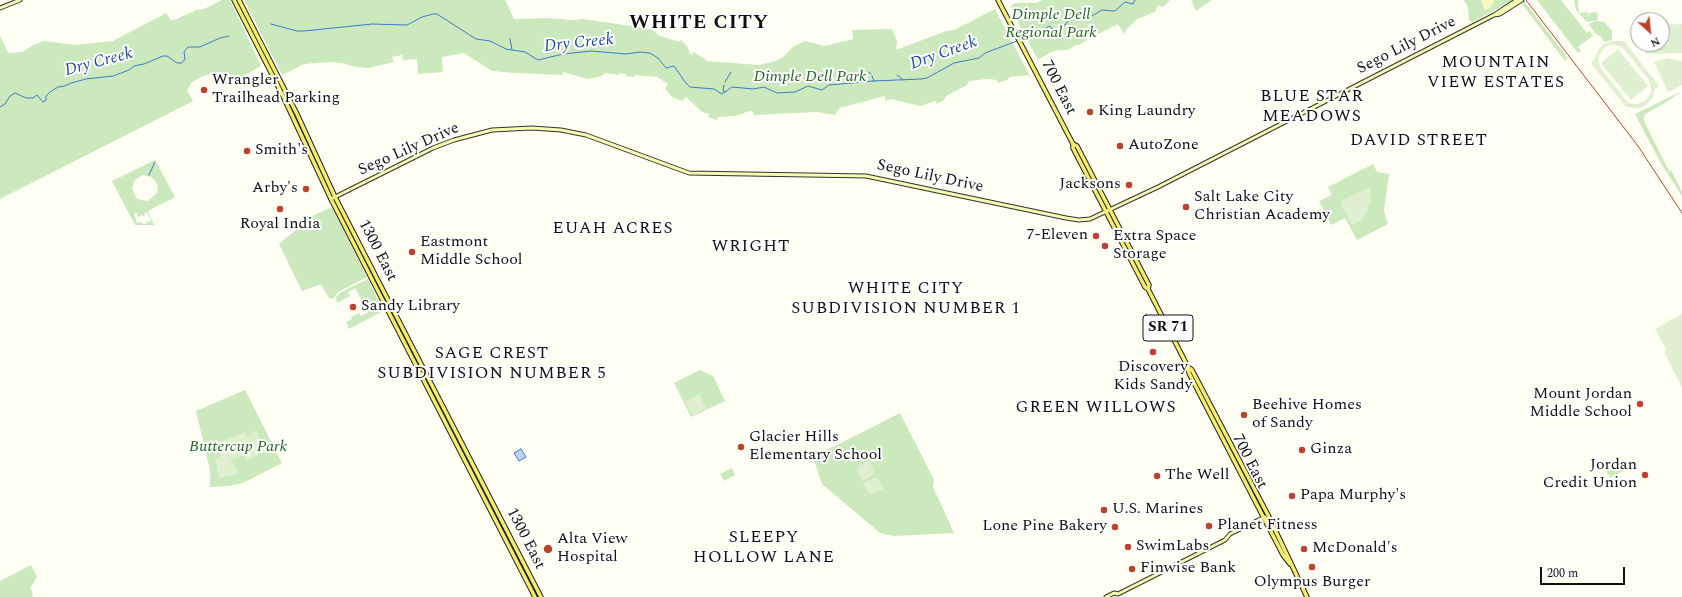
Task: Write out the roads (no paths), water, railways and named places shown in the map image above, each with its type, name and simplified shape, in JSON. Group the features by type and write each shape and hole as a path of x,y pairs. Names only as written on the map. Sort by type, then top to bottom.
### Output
{"main road":[{"path":"0,8 20,0"},
{"name":"1300 East","path":"234,0 535,597"},
{"name":"1300 East","path":"239,0 297,114 321,166 333,198 541,597"},
{"name":"700 East","path":"998,0 1073,144 1077,146 1149,285 1148,289"},
{"name":"Sego Lily Drive","path":"1494,15 1517,0"},
{"name":"Sego Lily Drive","path":"333,198 433,148 454,140 492,130 532,128 561,130 591,136 689,173 866,176 1073,220 1090,219 1494,15 1513,7 1522,0"},
{"name":"700 East","path":"1073,144 1072,148 1144,287 1148,289 1263,518 1283,555 1292,567"},
{"path":"310,152 321,166"},
{"name":"700 East","path":"1188,367 1192,370 1268,515 1287,552 1292,567 1307,597"},
{"path":"1106,597 1114,593 1117,595 1225,540 1230,534 1268,515"}],"water":[{"path":"521,449 526,457 519,461 514,453"}],"waterway":[{"name":"Dry Creek","path":"1020,40 1037,32 1045,34 1046,28 1049,26 1056,31 1066,24 1073,14 1092,16 1102,10 1115,11 1125,2 1133,4 1135,0"},
{"name":"Dry Creek","path":"271,24 297,31 372,24 407,25 422,17 437,14 476,39 490,41 506,49 525,52 538,60 563,54 591,51 626,54 640,52 650,53 658,58 666,68 674,66 690,87 714,89 722,94 732,87 753,89 764,87 777,93 795,92 808,86 822,90 829,85 927,78 954,63 979,58 985,53 1017,41"},
{"name":"Dry Creek","path":"0,107 5,104 10,96 15,93 26,98 33,98 37,95 43,102 46,100 46,96 58,87 86,79 113,76 129,70 134,66 144,64 163,56 167,56 177,63 182,63 185,59 184,52 188,47 200,47 220,38 229,36"},
{"path":"510,39 512,50"},
{"path":"725,82 731,72"},
{"name":"Dry Creek","path":"897,75 903,80"},
{"name":"Dry Creek","path":"872,76 874,81"},
{"name":"Dry Creek","path":"724,85 723,91 726,92"},
{"path":"149,175 155,162"}],"tram line":[{"path":"1526,0 1638,146 1682,213"}],"place":[{"name":"Wrangler Trailhead Parking","path":"204,90"},
{"name":"King Laundry","path":"1090,112"},
{"name":"AutoZone","path":"1120,146"},
{"name":"Smith's","path":"247,151"},
{"name":"Jacksons","path":"1129,185"},
{"name":"Arby's","path":"306,189"},
{"name":"Salt Lake City Christian Academy","path":"1186,207"},
{"name":"Royal India","path":"280,209"},
{"name":"7-Eleven","path":"1096,236"},
{"name":"Extra Space Storage","path":"1105,246"},
{"name":"Eastmont Middle School","path":"412,252"},
{"name":"Sandy Library","path":"353,307"},
{"name":"Discovery Kids Sandy","path":"1153,352"},
{"name":"Mount Jordan Middle School","path":"1640,404"},
{"name":"Beehive Homes of Sandy","path":"1244,415"},
{"name":"Glacier Hills Elementary School","path":"741,447"},
{"name":"Ginza","path":"1302,450"},
{"name":"Jordan Credit Union","path":"1645,475"},
{"name":"The Well","path":"1157,476"},
{"name":"Papa Murphy's","path":"1292,496"},
{"name":"U.S. Marines","path":"1104,510"},
{"name":"Planet Fitness","path":"1209,526"},
{"name":"Lone Pine Bakery","path":"1115,527"},
{"name":"SwimLabs","path":"1128,547"},
{"name":"Alta View Hospital","path":"548,549"},
{"name":"McDonald's","path":"1304,549"},
{"name":"Olympus Burger","path":"1312,567"},
{"name":"Finwise Bank","path":"1132,569"}],"district":[{"name":"WHITE CITY","path":"699,24"},
{"name":"MOUNTAIN VIEW ESTATES","path":"1496,74"},
{"name":"BLUE STAR MEADOWS","path":"1312,108"},
{"name":"DAVID STREET","path":"1419,142"},
{"name":"EUAH ACRES","path":"613,230"},
{"name":"WRIGHT","path":"751,248"},
{"name":"WHITE CITY SUBDIVISION NUMBER 1","path":"906,300"},
{"name":"SAGE CREST SUBDIVISION NUMBER 5","path":"492,365"},
{"name":"GREEN WILLOWS","path":"1096,409"},
{"name":"SLEEPY HOLLOW LANE","path":"764,549"}],"park label":[{"name":"Dimple Dell Regional Park","path":"1051,25"},
{"name":"Dimple Dell Park","path":"810,78"},
{"name":"Buttercup Park","path":"238,448"}]}
